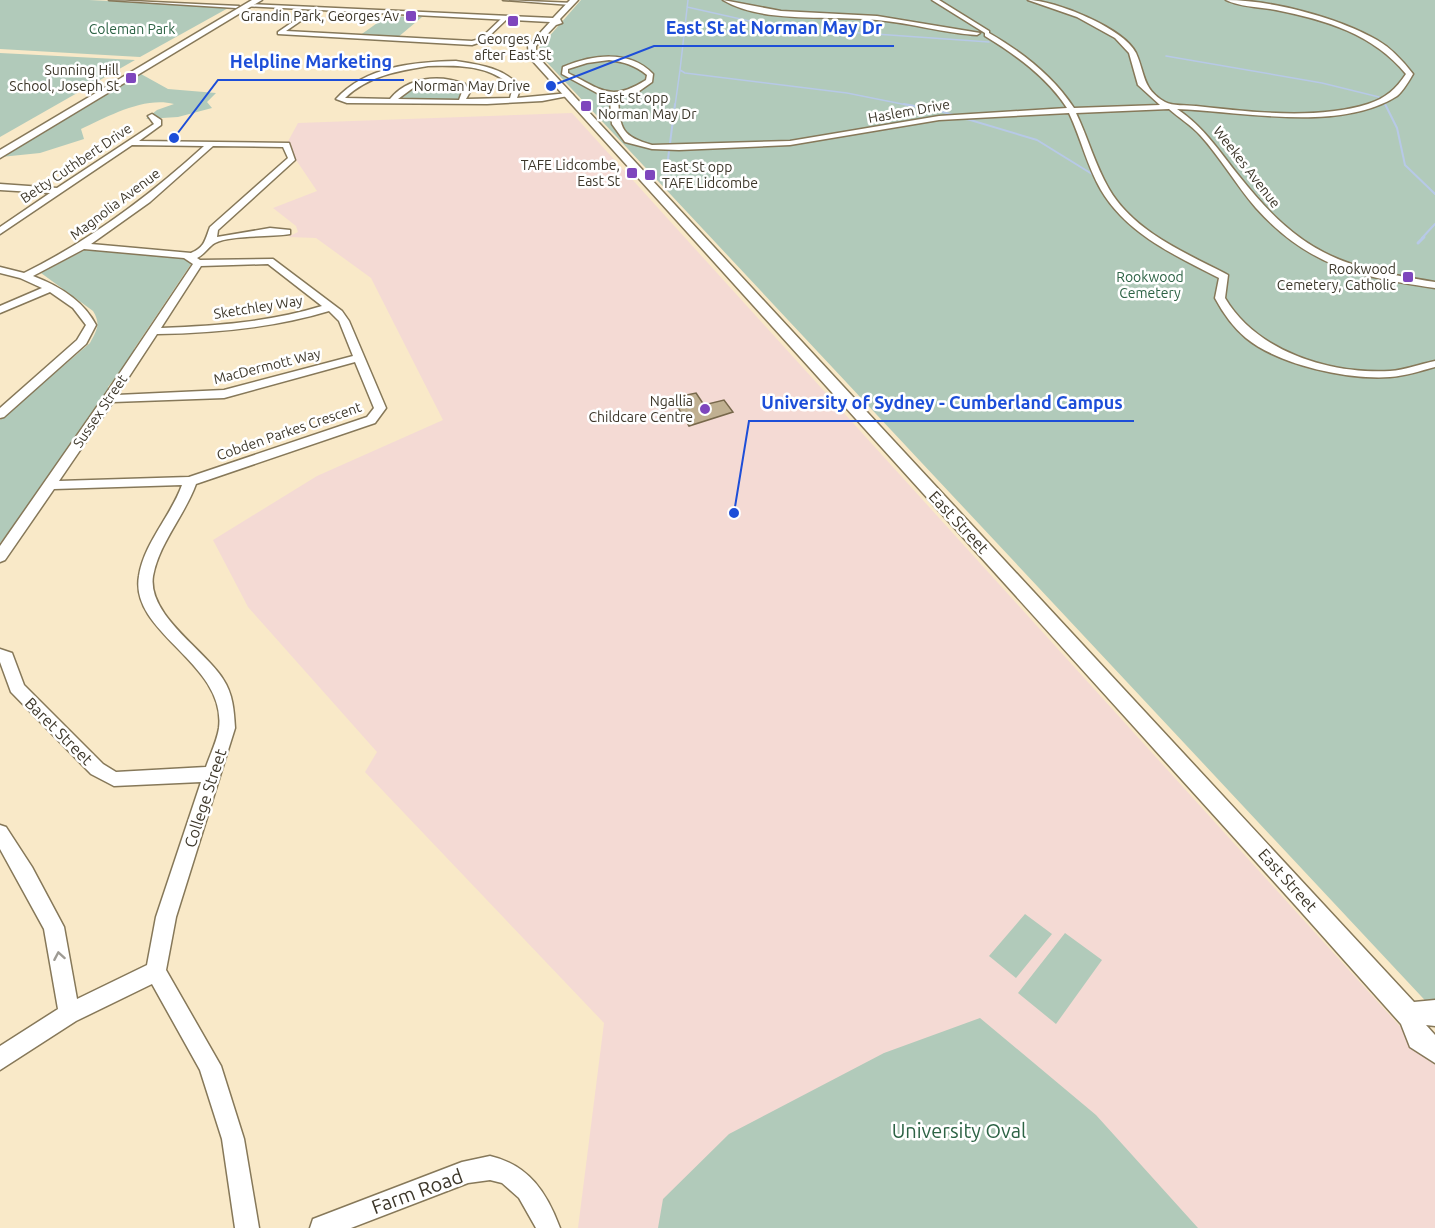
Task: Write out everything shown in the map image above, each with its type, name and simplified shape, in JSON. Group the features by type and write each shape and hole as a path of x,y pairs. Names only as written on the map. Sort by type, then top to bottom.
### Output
{"highway":[{"path":"0,146 236,6 258,0"},
{"path":"0,155 247,3"}],"main road":[{"name":"East Street","path":"573,2 552,21 530,50 878,435 1185,766 1424,1016 1413,1026 1420,1040 1435,1050"},
{"path":"247,3 313,9 552,21"}],"street":[{"path":"112,0 236,6"},
{"path":"507,0 573,2"},
{"path":"726,0 778,12 872,18 946,30 982,33"},
{"path":"935,0 1043,78 1071,110 1107,192 1136,225 1174,250 1224,277 1220,298 1230,315 1256,339 1294,358 1347,370 1390,374 1435,364"},
{"name":"Weekes Avenue","path":"1031,0 1078,16 1117,37 1131,52 1142,85 1168,107 1203,131 1256,204 1310,251 1334,264 1361,273 1435,285"},
{"name":"Haslem Drive","path":"609,95 616,104 616,124 621,133 639,144 679,148 799,142 953,117 1071,110 1168,107 1231,113 1290,115 1328,113 1382,101 1407,85 1410,74 1400,58 1366,35 1284,10 1229,0"},
{"path":"313,9 280,33 472,43 482,40 504,19"},
{"path":"588,60 620,60 636,63 650,74 650,81 643,88 609,95 565,75 566,68 588,60"},
{"name":"Norman May Drive","path":"513,100 517,87 511,78 500,71 484,67 436,64 389,70 367,77 351,86 340,99 513,100 569,95"},
{"path":"393,100 402,88 419,83 442,81 462,86 466,92 462,100"},
{"name":"Betty Cuthbert Drive","path":"0,231 157,125 158,122 152,116"},
{"path":"130,143 279,143 286,145 292,158 213,229 212,241 194,260"},
{"name":"Magnolia Avenue","path":"27,275 85,246 185,168 211,144"},
{"path":"0,188 58,191"},
{"path":"212,241 270,231 287,232"},
{"name":"Cobden Parkes Crescent","path":"49,485 190,481 371,420 380,408 344,321 330,307 270,261 194,260 85,246"},
{"name":"Sussex Street","path":"0,556 154,331 194,260"},
{"path":"0,270 27,275 50,288 85,315 89,320 90,330 82,342 0,414"},
{"path":"0,309 50,288"},
{"name":"Sketchley Way","path":"154,331 232,329 312,313 330,307"},
{"name":"MacDermott Way","path":"109,399 224,394 359,358"},
{"name":"College Street","path":"156,971 166,917 227,728 226,707 219,686 154,610 146,594 145,578 149,567 190,481"},
{"name":"Baret Street","path":"0,655 6,657 11,664 17,688 97,769 114,778 213,774"},
{"path":"0,833 54,927 69,1014"},
{"path":"0,1059 69,1014 156,971 210,1066 233,1139 247,1228"},
{"name":"Farm Road","path":"322,1228 479,1168 505,1172 517,1180 535,1200 548,1228"}],"shaded area":[{"path":"572,113 1435,1065 1435,1228 578,1228 604,1023 365,772 377,752 248,607 213,540 317,476 443,420 371,278 316,238 288,237 298,232 296,226 273,208 317,191 286,145 298,123"}],"green space":[{"name":"Coleman Park","path":"0,0 89,0 230,7 140,57 0,49"},
{"name":"Rookwood Cemetery","path":"581,0 1435,0 1435,1011 540,55 539,48"},
{"path":"387,16 422,17 397,38 359,36"},
{"path":"0,53 135,60 0,137"},
{"path":"141,74 168,89 216,93 207,102 212,108 178,117 146,119 157,110 174,104 162,102 138,105 81,129 84,139 40,153 1,157"},
{"path":"428,83 457,85 462,94 459,99 397,99 413,86"},
{"path":"85,250 183,258 191,264 134,349 135,353 108,387 110,390 39,488 40,492 0,543 0,420 90,343 97,327 93,311 41,273"},
{"path":"1025,914 1052,934 1016,978 989,956"},
{"path":"1065,933 1102,960 1056,1024 1018,993"},
{"name":"University Oval","path":"980,1018 1096,1115 1198,1228 658,1228 663,1199 729,1134 884,1053"}],"building":[{"name":"Ngallia Childcare Centre","path":"696,393 704,405 724,400 733,412 689,426 672,398"}],"waterway":[{"path":"687,7 688,0"},
{"path":"680,70 687,7"},
{"path":"687,7 776,27 989,42"},
{"path":"1166,56 1322,83 1379,97 1386,106"},
{"path":"675,106 680,70"},
{"path":"680,70 685,73 847,93 912,106"},
{"path":"666,175 675,104"},
{"path":"904,104 940,111 1037,140 1092,174"},
{"path":"1386,106 1397,128 1405,165 1435,194"},
{"path":"1422,238 1435,224"},
{"path":"1418,243 1424,237"}],"place":[{"name":"Grandin Park, Georges Av","path":"411,16"},
{"name":"Georges Av after East St","path":"513,21"},
{"name":"Sunning Hill School, Joseph St","path":"131,78"},
{"name":"East St at Norman May Dr","path":"551,86"},
{"name":"East St opp Norman May Dr","path":"586,106"},
{"name":"Helpline Marketing","path":"174,138"},
{"name":"TAFE Lidcombe, East St","path":"632,173"},
{"name":"East St opp TAFE Lidcombe","path":"650,175"},
{"name":"Rookwood Cemetery, Catholic","path":"1408,277"},
{"name":"Ngallia Childcare Centre","path":"705,409"},
{"name":"University of Sydney - Cumberland Campus","path":"734,513"}]}
